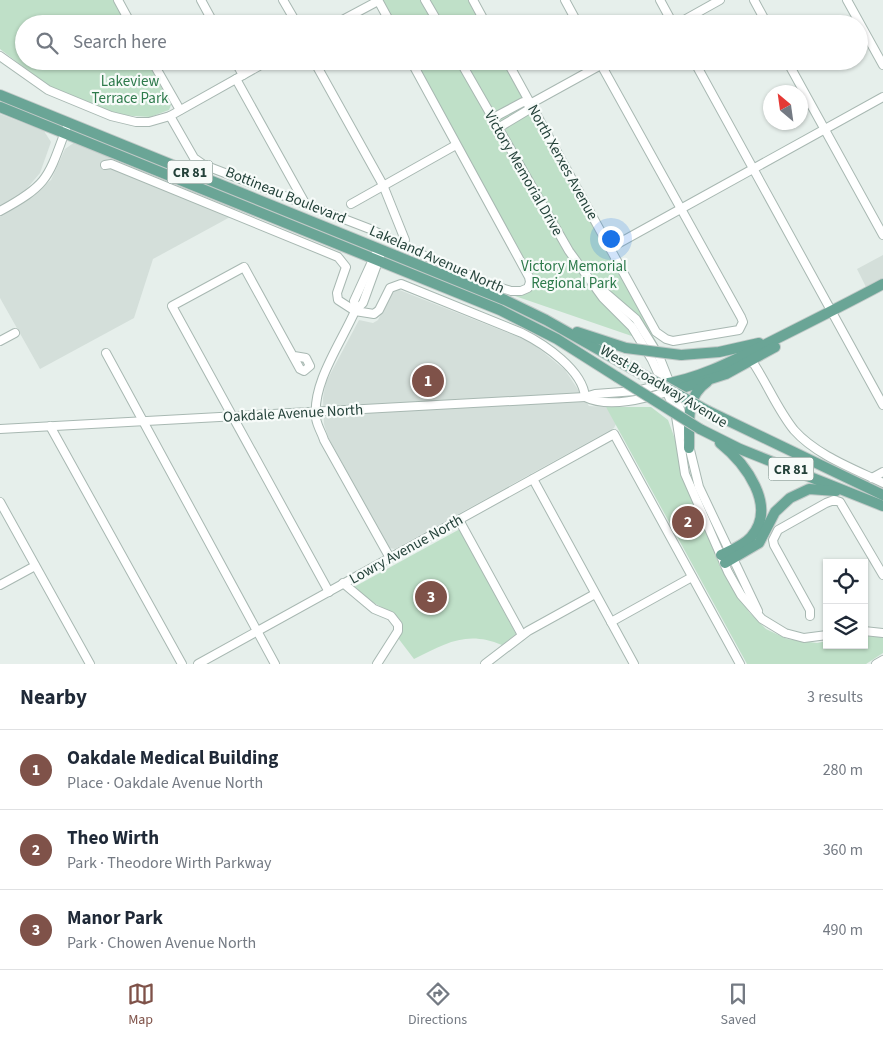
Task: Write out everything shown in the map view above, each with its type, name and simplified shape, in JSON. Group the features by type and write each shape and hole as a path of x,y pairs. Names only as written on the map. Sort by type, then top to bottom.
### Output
{"main road":[{"path":"0,90 19,97 50,116"},
{"name":"Bottineau Boulevard","path":"0,95 505,300"},
{"name":"Bottineau Boulevard","path":"0,107 489,306"},
{"path":"668,387 708,381 752,361 793,333 883,284"},
{"name":"West Broadway Avenue","path":"505,300 708,411 883,495"},
{"name":"West Broadway Avenue","path":"489,306 557,339 704,431 883,506"},
{"path":"526,310 579,333 626,348 681,355 737,349 793,333"},
{"path":"668,387 793,333"},
{"path":"689,448 688,416 693,397 708,381"},
{"path":"704,431 728,450 741,465 753,483 760,500 761,518 756,531 727,557"},
{"path":"727,557 760,542 778,508 800,492 821,489 854,494"}],"street":[{"path":"118,0 126,15"},
{"path":"201,0 209,15"},
{"path":"283,0 292,15"},
{"path":"351,15 378,0 386,15"},
{"path":"425,0 434,15"},
{"path":"473,0 481,15"},
{"path":"565,0 573,15"},
{"path":"660,0 669,15"},
{"path":"692,15 720,0"},
{"path":"754,0 762,15"},
{"path":"847,0 855,15"},
{"path":"868,38 883,65"},
{"path":"0,56 15,67"},
{"path":"20,70 48,90 111,116 136,122 149,122 170,116 252,70"},
{"path":"157,70 180,110"},
{"path":"238,70 306,205"},
{"path":"319,70 382,185 406,240 403,246"},
{"path":"351,204 456,145 416,70"},
{"name":"Victory Memorial Drive","path":"465,70 569,251 592,282 626,310 643,328 668,387"},
{"name":"North Xerxes Avenue","path":"512,70 656,332 666,339 673,341 735,332 742,327 741,317 681,209"},
{"path":"498,128 528,110 530,104 589,70"},
{"path":"607,70 681,209"},
{"path":"699,70 883,405"},
{"path":"792,70 883,235"},
{"path":"610,248 883,97"},
{"path":"493,118 523,102 530,104"},
{"name":"Lakeland Avenue North","path":"170,116 194,158 204,165 370,229 403,246 511,291 528,288 529,277 456,145"},
{"path":"0,211 29,194 46,178 68,123"},
{"path":"105,165 111,164 338,257 346,267 336,296 341,303 355,311 374,314 379,310 390,288 401,284 522,332 539,342 568,366 580,382 585,397"},
{"path":"380,250 354,301 355,311 323,376 318,390 316,420 324,440 390,558"},
{"path":"294,356 244,267 172,306 329,592"},
{"path":"0,341 15,333"},
{"path":"106,353 276,664"},
{"path":"738,358 752,361 796,432 816,448 883,483"},
{"path":"668,387 680,409 699,487 741,596 762,619 773,627 793,636 823,636"},
{"path":"668,387 675,410 685,474 727,557"},
{"name":"Oakdale Avenue North","path":"0,429 585,397 595,394 668,387"},
{"path":"50,426 182,664"},
{"name":"Lowry Avenue North","path":"198,664 614,434 692,578"},
{"path":"872,478 883,472"},
{"path":"533,479 634,664"},
{"path":"810,616 810,610 773,540 778,530 834,500 844,506 883,575"},
{"path":"0,502 90,664"},
{"path":"459,520 522,635"},
{"path":"0,585 35,566"},
{"path":"611,622 692,578 740,664"},
{"path":"343,583 374,609 395,621 398,631 377,664"},
{"path":"485,664 549,617 596,594"},
{"path":"868,631 883,633"},
{"path":"876,664 883,660"}],"shaded area":[{"path":"0,114 44,131 51,142 40,173 24,192 0,207"},
{"path":"75,142 237,206 232,216 153,259 134,318 40,369 0,298 0,215 26,201 51,180 65,149"},
{"path":"883,255 883,278 866,287 857,269"},
{"path":"397,289 531,342 565,370 589,406 606,407 613,414 616,424 614,428 395,549 389,548 328,437 324,424 323,398 326,382 359,320 373,323 378,320 392,292"}],"green space":[{"name":"Lakeview Terrace Park","path":"0,0 113,0 121,15 15,15 15,60 0,49"},
{"path":"379,0 468,0 476,15 387,15"},
{"name":"Lakeview Terrace Park","path":"27,70 152,70 171,105 169,110 150,117 119,115 47,85"},
{"name":"Victory Memorial Regional Park","path":"418,70 507,70 658,345 515,296 531,289 534,283 533,274"},
{"path":"606,407 651,407 668,420 723,569 749,612 766,629 787,639 817,643 823,642 823,649 868,649 868,636 883,638 883,653 866,664 747,664"},
{"path":"460,529 516,634 502,645 478,639 457,640 414,659 398,638 400,626 396,617 354,587"}],"place":[{"name":"Oakdale Medical Building","path":"428,381"},
{"name":"Theo Wirth","path":"688,522"},
{"name":"Manor Park","path":"431,597"}]}
